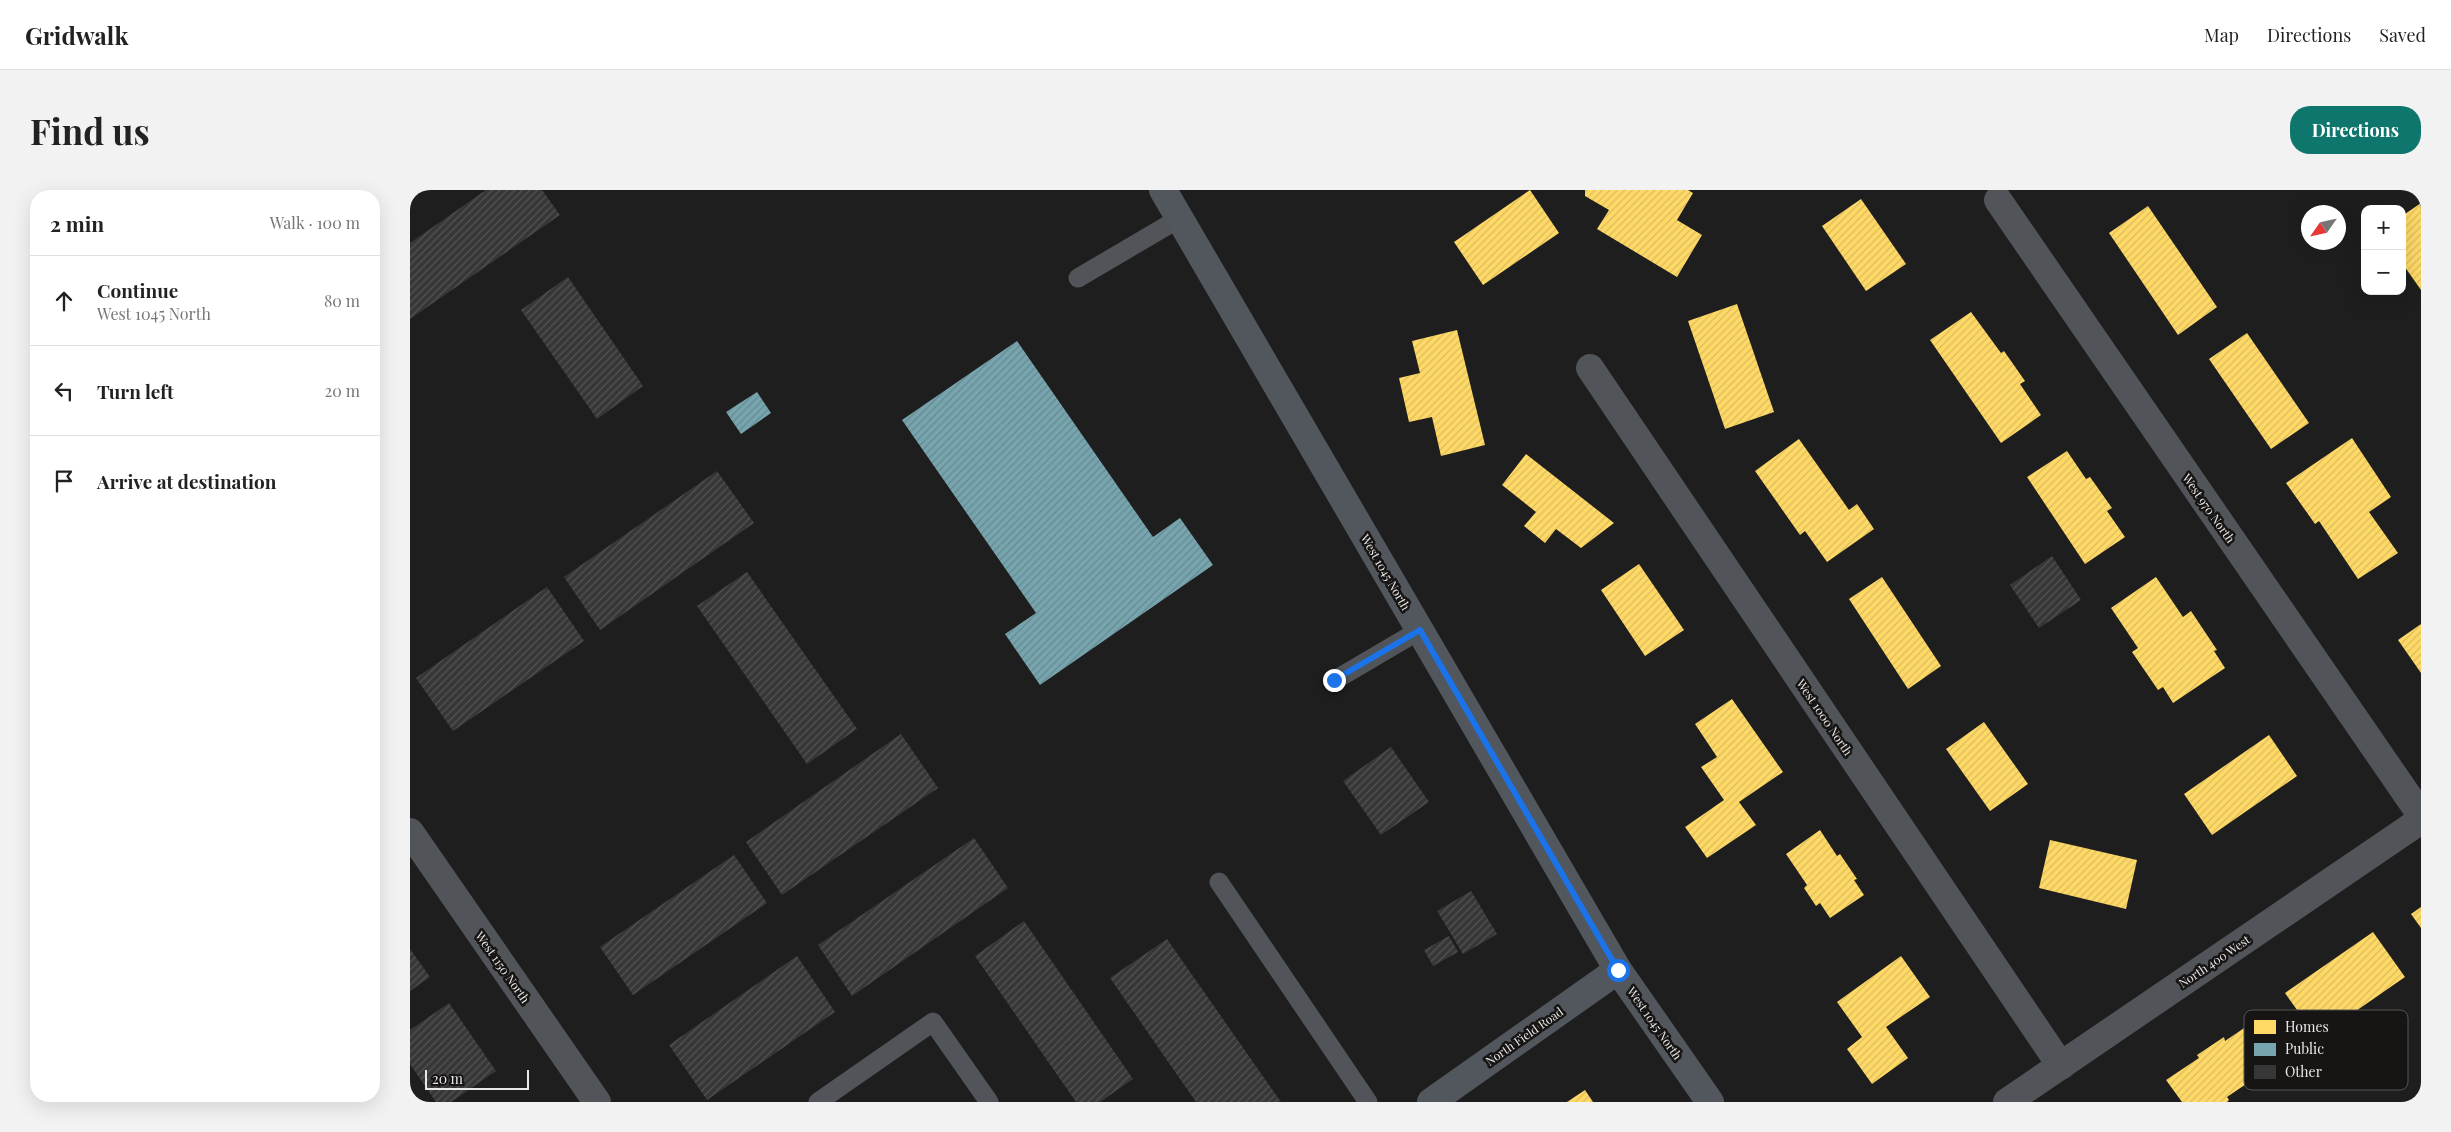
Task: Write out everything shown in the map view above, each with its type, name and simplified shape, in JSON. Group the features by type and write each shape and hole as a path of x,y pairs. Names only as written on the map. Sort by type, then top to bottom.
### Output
{"main road":[{"name":"West 1045 North","path":"1164,190 1618,970 1710,1102"},
{"name":"North Field Road","path":"1431,1102 1618,970"}],"street":[{"name":"West 970 North","path":"1998,200 2421,815"},
{"name":"West 1000 North","path":"1590,368 2061,1066"},
{"name":"North 400 West","path":"2007,1102 2421,820"},
{"name":"West 1150 North","path":"410,832 597,1102"}],"lane":[{"path":"1078,278 1180,218"},
{"path":"1334,680 1420,630"},
{"path":"1219,882 1368,1102"},
{"path":"818,1102 933,1022 989,1102"}],"building: Homes":[{"path":"1530,190 1559,233 1483,285 1454,242"},
{"path":"1585,190 1688,190 1693,193 1677,220 1702,235 1677,277 1597,229 1609,210 1585,196"},
{"path":"1861,199 1906,264 1866,291 1822,226"},
{"path":"2421,203 2421,290 2406,269 2406,213"},
{"path":"2148,206 2217,307 2178,335 2109,233"},
{"path":"1737,304 1774,412 1725,429 1688,321"},
{"path":"1971,312 2001,353 2004,351 2025,381 2020,384 2041,415 2001,443 1930,340"},
{"path":"1457,330 1485,445 1441,456 1432,417 1409,422 1399,378 1420,373 1412,341"},
{"path":"2247,333 2309,423 2271,449 2209,359"},
{"path":"2352,438 2391,497 2369,512 2398,553 2358,579 2319,521 2315,524 2286,483"},
{"path":"1799,439 1849,510 1857,504 1874,529 1827,562 1805,531 1800,535 1755,471"},
{"path":"2067,451 2086,479 2090,477 2112,508 2107,511 2125,537 2085,564 2027,477"},
{"path":"1526,454 1614,523 1581,548 1556,529 1545,543 1524,526 1536,512 1502,485"},
{"path":"1639,564 1684,630 1645,656 1601,590"},
{"path":"1882,577 1941,666 1908,689 1849,599"},
{"path":"2156,577 2183,617 2191,611 2217,650 2214,651 2225,668 2173,703 2163,687 2158,690 2132,652 2138,648 2111,608"},
{"path":"2421,624 2421,673 2398,640"},
{"path":"1732,699 1783,772 1739,802 1756,825 1707,858 1685,827 1724,800 1701,767 1717,757 1695,724"},
{"path":"1984,722 2028,784 1990,811 1946,749"},
{"path":"2269,735 2297,776 2212,835 2184,794"},
{"path":"1820,830 1837,856 1840,854 1857,879 1854,880 1864,895 1830,918 1820,903 1816,906 1804,888 1807,885 1786,854"},
{"path":"2050,840 2137,860 2126,909 2039,888"},
{"path":"2421,907 2421,928 2411,914"},
{"path":"2373,932 2405,977 2357,1010 2297,1010 2285,993"},
{"path":"1901,956 1930,997 1886,1027 1908,1058 1872,1084 1847,1049 1862,1037 1837,1002"},
{"path":"2244,1028 2244,1085 2227,1097 2229,1100 2227,1102 2182,1102 2166,1080 2199,1058 2197,1055 2224,1037 2225,1041"},
{"path":"1585,1090 1593,1102 1567,1102"}],"building: Public":[{"path":"1017,341 1153,537 1180,518 1213,565 1040,685 1005,634 1036,613 902,420"},
{"path":"757,392 771,413 741,434 726,412"}],"building: Other":[{"path":"486,190 542,190 560,215 410,319 410,243"},
{"path":"568,277 643,386 597,419 521,310"},
{"path":"717,471 754,523 600,630 564,577"},
{"path":"2052,556 2081,600 2039,628 2010,585"},
{"path":"747,572 857,729 807,764 697,606"},
{"path":"547,587 584,641 453,731 416,678"},
{"path":"901,734 938,788 782,895 746,842"},
{"path":"1391,747 1429,802 1381,835 1343,781"},
{"path":"974,838 1008,888 852,996 818,945"},
{"path":"734,855 767,903 633,995 600,947"},
{"path":"1471,891 1497,934 1463,954 1437,911"},
{"path":"1024,921 1133,1079 1100,1102 1076,1102 975,956"},
{"path":"1449,936 1458,952 1433,966 1424,950"},
{"path":"1167,939 1281,1102 1196,1102 1110,978"},
{"path":"410,949 430,977 410,991"},
{"path":"797,956 835,1012 707,1100 669,1045"},
{"path":"449,1003 496,1071 451,1102 436,1102 410,1064 410,1030"}],"route":[{"path":"1334,680 1420,630 1618,970"}]}
